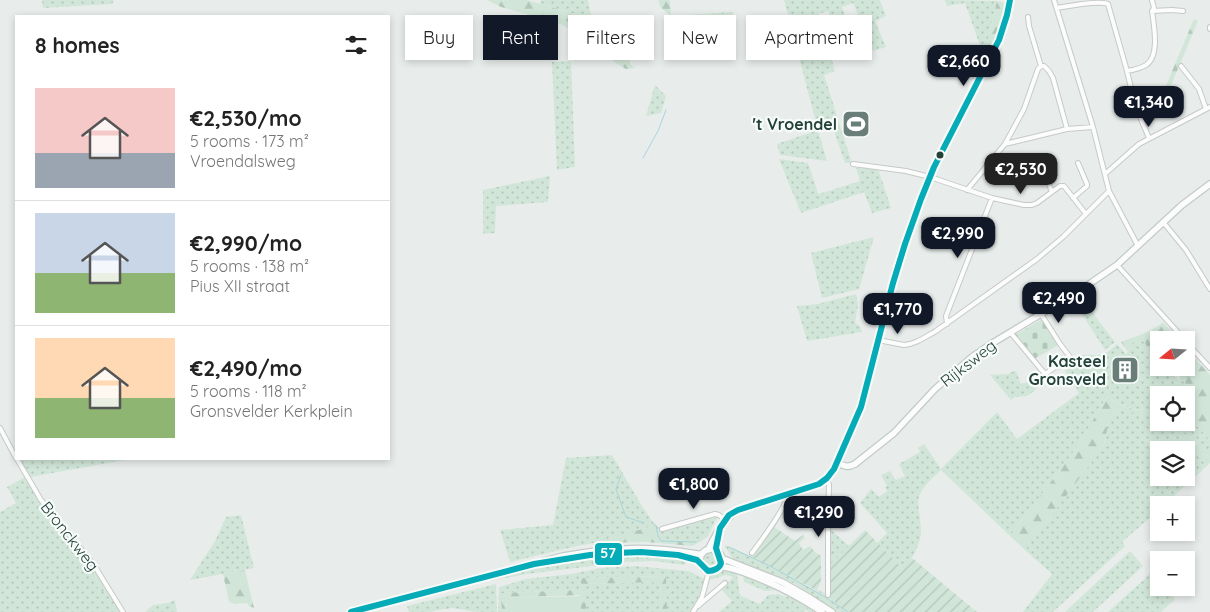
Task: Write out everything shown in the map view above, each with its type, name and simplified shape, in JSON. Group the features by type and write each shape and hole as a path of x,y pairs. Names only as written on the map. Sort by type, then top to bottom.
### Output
{"main road":[{"path":"351,612 582,552 614,548 702,554 708,550 725,520 740,508 787,495 818,484 827,478 837,463 859,413 905,244 930,177 999,40 1008,15 1010,0"},
{"name":"Rijksweg","path":"837,463 851,466 876,448 900,427 964,363 978,352 1079,291 1117,264 1192,197 1210,184"},
{"path":"716,551 720,528"},
{"path":"708,550 716,551 720,554 721,563 719,567"},
{"path":"549,560 599,553 637,552 695,559 700,562 703,568 709,571 725,566 767,582 796,595 822,612"},
{"path":"700,562 702,554"},
{"path":"721,558 782,582 832,612"}],"street":[{"path":"1054,0 1093,127 1109,191 1138,246"},
{"path":"1127,71 1145,66 1154,54 1155,40 1152,11 1154,8 1152,0"},
{"path":"1057,8 1098,2 1108,4 1135,105 1149,138"},
{"path":"1152,11 1183,11"},
{"path":"967,190 1005,144 1024,109 1040,66 1028,16"},
{"path":"1040,66 1044,66 1049,70 1053,78 1067,130"},
{"path":"1104,174 1139,144 1208,108 1199,89 1181,66"},
{"path":"1005,144 1067,130 1093,127"},
{"path":"1073,198 1087,186 1078,163"},
{"path":"853,164 901,170 930,177 992,198 1024,205 1038,203 1060,186 1064,186 1086,214"},
{"path":"1046,177 1052,192"},
{"path":"878,340 904,345 919,341 947,324 1037,260 1109,191"},
{"path":"947,324 946,316 992,198"},
{"path":"1163,222 1186,250 1210,289"},
{"path":"1117,264 1177,331"},
{"path":"1010,332 1045,374 1070,357 1042,314"},
{"path":"1195,350 1209,365"},
{"name":"Bronckweg","path":"0,428 15,454"},
{"name":"Bronckweg","path":"18,460 41,500 94,565 123,612"},
{"path":"827,478 829,486 828,595"},
{"path":"752,553 783,508 787,495"},
{"path":"662,529 716,514 725,520"},
{"path":"693,612 702,597 709,571"},
{"path":"696,607 725,582"}],"green space":[{"path":"42,0 114,0 112,4 43,8"},
{"path":"487,0 527,0 578,15 568,15 568,28 558,23 558,15 529,15 501,7"},
{"path":"540,0 588,0 592,15 578,15 541,4"},
{"path":"658,0 670,0 671,15 670,15 661,8"},
{"path":"784,0 880,0 886,16 875,21 886,47 873,51 872,15 858,15 853,3 842,7 845,15 830,15 828,11 818,15 788,15"},
{"path":"945,0 997,1 984,57 965,3 947,6"},
{"path":"997,1 1006,3 997,37 984,57"},
{"path":"732,12 732,15 686,15"},
{"path":"1194,19 1198,21 1157,119 1148,123 1157,107"},
{"path":"612,60 630,60 630,64 635,68 626,69"},
{"path":"800,60 832,60 835,71 824,75 852,163 845,163 832,125 818,130"},
{"path":"571,61 575,167 557,170 552,62"},
{"path":"655,85 666,96 661,113 646,116"},
{"path":"818,130 827,161 780,155 777,144"},
{"path":"779,159 808,163 819,194 860,181 856,168 878,169 891,208 872,213 864,192 801,213"},
{"path":"550,176 548,202 496,206 495,233 483,234 483,190"},
{"path":"874,237 859,289 822,298 811,253"},
{"path":"856,294 858,305 855,323 860,326 862,332 807,341 797,306 818,304"},
{"path":"1085,303 1115,342 1105,350 1078,308"},
{"path":"1042,319 1059,345 1034,359 1015,335"},
{"path":"1163,322 1171,331 1150,331 1150,354 1142,340 1133,342 1128,352 1121,342 1148,332"},
{"path":"1142,340 1146,345 1150,354 1150,376 1175,376 1179,380 1180,376 1188,376 1185,381 1186,386 1150,386 1150,410 1125,406 1107,396 1078,446 1010,536 941,470 920,494 918,503 921,536 916,551 904,570 877,543 887,533 860,503 871,489 879,497 887,491 885,487 887,486 881,475 890,471 896,480 905,476 899,464 920,452 918,448 924,444 941,469 997,412 1017,439 1079,393 1065,371 1078,361 1075,357 1102,354 1117,344 1126,354 1133,342"},
{"path":"1195,358 1210,375 1210,440 1195,424 1195,386 1186,386 1185,381 1188,376 1195,376"},
{"path":"1016,371 1021,384 1032,381 1037,389 1027,396 1015,397 1011,400 990,375 1008,374"},
{"path":"1107,396 1118,404 1138,410 1150,410 1150,414 1138,414 1118,409 1110,419 1104,444 1098,454 1025,550 1010,536 1078,446"},
{"path":"1118,409 1150,414 1150,431 1175,431 1184,441 1150,441 1150,486 1185,486 1174,496 1150,496 1150,518 1122,542 1125,546 1053,612 1023,612 1052,574 1025,550 1104,444 1111,417"},
{"path":"1195,424 1210,440 1210,457 1205,454 1184,431 1195,431"},
{"path":"1175,431 1184,431 1193,441 1184,441"},
{"path":"1195,443 1210,457 1210,463 1207,466 1195,453"},
{"path":"1195,453 1207,466 1195,477"},
{"path":"612,455 642,506 656,525 605,541 510,562 500,530 553,525 566,458"},
{"path":"21,460 124,460 30,477"},
{"path":"25,477 37,499 93,568 99,592 108,590 120,612 0,612 0,512 16,503 7,487"},
{"path":"241,515 254,568 190,580 215,541 226,517"},
{"path":"719,516 708,536 700,542 661,542 656,525 662,530"},
{"path":"656,525 661,542 700,542 692,546 647,542 594,543"},
{"path":"774,527 795,541 803,535 805,538 799,543 803,550 810,546 821,556 821,581 817,590 830,595 829,566 865,530 903,569 912,558 977,612 848,612 789,575 752,557"},
{"path":"830,529 850,545 829,566"},
{"path":"724,545 780,571 848,612 838,612 795,584 733,559"},
{"path":"1130,551 1143,566 1093,612 1065,612"},
{"path":"711,553 716,555 718,560 716,565 711,567 706,565 704,560 706,555"},
{"path":"625,556 664,556 687,559 685,565 654,561 625,562 527,574 467,585 565,563"},
{"path":"635,566 688,571 705,579 696,605 691,612 667,612 665,576 581,578 581,590 502,593 502,612 498,612 499,587 526,579 571,574 601,568"},
{"path":"93,568 108,590 99,592"},
{"path":"721,569 735,571 741,596 760,604 768,595 779,594 792,598 814,612 806,610 804,612 719,612 732,601 721,589 733,577 726,575 709,580 712,573"},
{"path":"245,570 254,608 247,603 235,604 229,602 223,574"},
{"path":"745,574 779,590 765,591 744,582 743,576"},
{"path":"1150,574 1150,596 1172,596 1175,599 1161,612 1108,612"},
{"path":"666,576 667,612 662,612 660,582 586,584 586,612 581,612 580,595 506,598 507,612 502,612 501,593 581,590 581,578"},
{"path":"660,582 662,612 586,612 585,584"},
{"path":"496,584 497,612 476,612 453,608 430,612 409,612 407,606"},
{"path":"580,596 581,612 507,612 506,598"},
{"path":"175,600 177,612 145,612 153,605"}],"waterway":[{"path":"643,158 658,131 666,110"},
{"path":"621,475 616,489 626,517 644,523"},
{"path":"654,525 656,525 661,541 696,542"},
{"path":"729,547 770,566 827,598"},
{"path":"828,599 848,612"}],"transit line":[{"name":"57","path":"351,612 534,564 590,555 641,552 678,555 697,560 708,571 712,570 718,568 721,563 716,548 720,528 729,515 738,510 819,484 827,478 834,469 861,407 893,283 921,199 934,167 999,40 1010,0"}],"place":[{"name":"'t Vroendel","path":"856,124"},
{"name":"Kasteel Gronsveld","path":"1125,370"}]}
